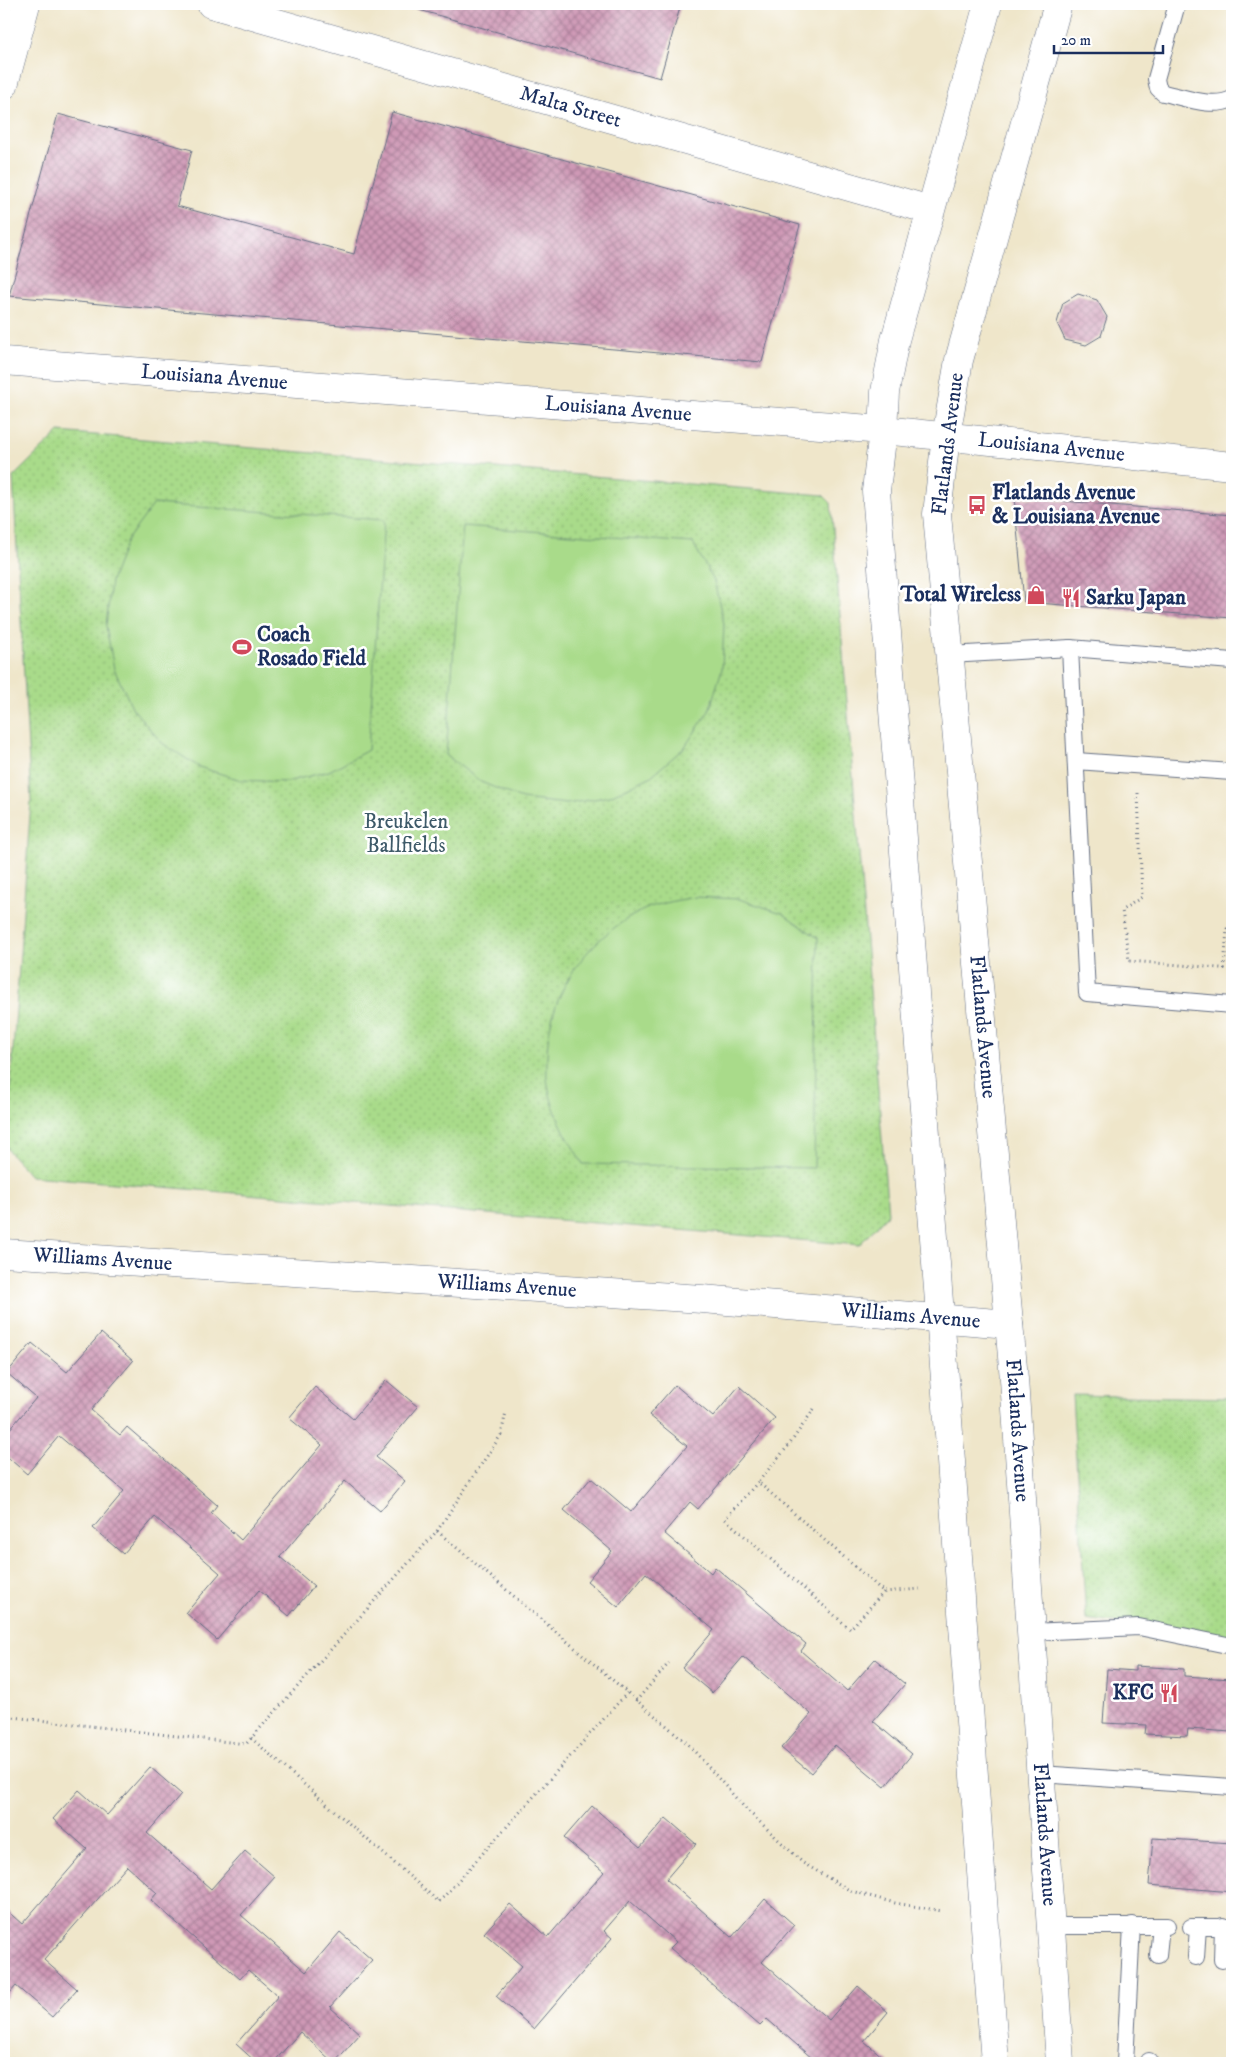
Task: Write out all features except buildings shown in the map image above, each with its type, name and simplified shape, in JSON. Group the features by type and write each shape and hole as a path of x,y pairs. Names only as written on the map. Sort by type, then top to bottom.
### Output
{"main road":[{"path":"4,85 26,4"},
{"name":"Malta Street","path":"211,4 930,210"},
{"path":"988,4 895,340 885,392 876,490 995,2063"},
{"name":"Flatlands Avenue","path":"1058,4 959,360 946,436 937,514 1009,1324 1060,2063"},
{"name":"Louisiana Avenue","path":"4,361 883,430 1232,466"},
{"name":"Williams Avenue","path":"4,1253 702,1299 1009,1324"}],"lane":[{"path":"1177,4 1156,79 1158,88 1163,93 1214,103 1224,103 1232,100"},
{"path":"949,656 1070,648 1232,661"},
{"path":"1070,648 1087,993 1232,1005"},
{"path":"1076,761 1232,772"},
{"path":"1031,1632 1139,1627 1232,1646"},
{"path":"1040,1774 1232,1787"},
{"path":"1125,2063 1132,1925"},
{"path":"1051,1926 1164,1926 1158,1955"},
{"path":"1196,1957 1194,1927 1228,1926 1222,1960"}],"path":[{"path":"1138,792 1142,897 1122,910 1129,960 1232,969"},
{"path":"1224,969 1227,929 1232,929"},
{"path":"814,1409 789,1445 726,1519 850,1629 884,1592 920,1589"},
{"path":"4,1716 246,1744 437,1531 501,1435 506,1412"},
{"path":"758,1482 884,1592"},
{"path":"437,1531 687,1743 744,1807 803,1863 851,1891 895,1903 942,1911"},
{"path":"636,1701 669,1663"},
{"path":"251,1738 439,1902 627,1693"}],"green space":[{"name":"Breukelen Ballfields","path":"59,432 823,495 831,503 888,1214 859,1245 30,1176 6,1148 31,801 13,477"},
{"name":"Coach Rosado Field","path":"154,504 384,520 368,750 329,771 286,782 241,780 199,767 162,743 133,709 114,669 106,626 111,581 127,540"},
{"path":"463,526 693,543 714,581 724,624 722,669 709,711 684,748 650,777 610,796 567,804 522,799 481,782 446,755"},
{"path":"695,897 739,899 782,913 818,938 814,1168 583,1164 557,1117 547,1080 549,1037 554,1013 574,969 589,950 607,933 627,919 655,905"},
{"path":"1072,1395 1232,1398 1232,1639 1086,1619"}],"place":[{"name":"Flatlands Avenue & Louisiana Avenue","path":"977,505"},
{"name":"Total Wireless","path":"1036,595"},
{"name":"Sarku Japan","path":"1071,598"},
{"name":"Coach Rosado Field","path":"242,647"},
{"name":"KFC","path":"1169,1693"}]}
